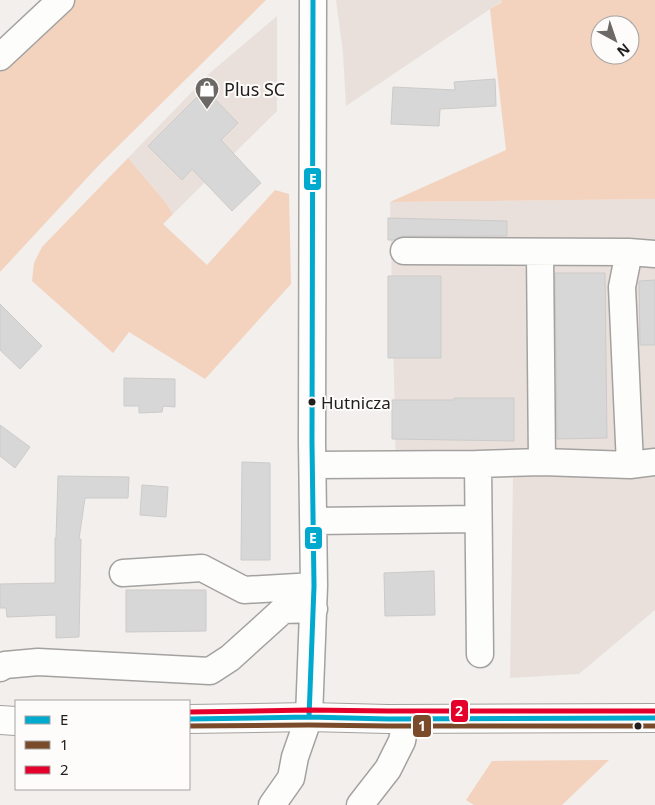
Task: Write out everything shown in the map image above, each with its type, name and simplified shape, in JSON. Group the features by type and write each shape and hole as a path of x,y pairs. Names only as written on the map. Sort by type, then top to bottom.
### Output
{"main road":[{"path":"190,719 310,717 406,719 655,718"},
{"path":"0,720 15,721"}],"street":[{"path":"0,57 61,0"},
{"path":"272,805 290,778 295,757 310,717 314,598 311,184 313,0"},
{"path":"404,251 629,252 655,254"},
{"path":"313,465 542,462 643,464 622,287 629,252"},
{"path":"540,253 542,462"},
{"path":"478,464 480,654"},
{"path":"314,521 478,519"},
{"path":"123,573 202,568 244,590 314,598"},
{"path":"0,668 5,665 38,662 210,672 230,658 283,610 314,598"},
{"path":"360,805 388,769 402,741 406,719"},
{"path":"256,805 274,778 295,757"}],"shaded area":[{"path":"68,0 266,0 99,165 0,272 0,64"},
{"path":"336,0 502,1 346,106 343,53"},
{"path":"501,0 655,0 655,199 390,202 506,150 490,9 502,2"},
{"path":"277,16 277,111 173,214 128,158 211,72"},
{"path":"128,158 173,214 163,224 207,265 275,190 289,194 291,284 205,379 129,332 113,353 32,281 34,263 42,247"},
{"path":"655,199 655,610 579,674 510,678 513,477 396,469 390,202"},
{"path":"609,760 562,805 474,805 466,800 492,761"}],"building":[{"path":"495,79 496,106 440,109 439,126 391,124 393,87 455,90 454,82"},
{"path":"205,89 238,123 221,140 261,183 232,211 192,169 182,180 148,146"},
{"path":"388,218 507,221 507,236 404,236 388,240"},
{"path":"555,273 605,273 607,438 557,439"},
{"path":"388,276 441,276 441,358 388,358"},
{"path":"655,280 655,345 640,345 639,281"},
{"path":"0,304 42,346 20,369 0,350"},
{"path":"124,378 175,379 175,407 163,406 162,412 139,413 139,406 124,406"},
{"path":"454,398 514,398 514,441 392,439 392,400 454,400"},
{"path":"0,425 30,447 15,468 0,456"},
{"path":"242,462 270,463 270,560 241,560"},
{"path":"58,476 129,477 128,498 85,498 79,539 81,539 79,637 56,638 56,615 7,617 6,608 0,608 0,584 55,583"},
{"path":"142,485 168,487 166,517 140,515"},
{"path":"434,571 435,615 385,616 384,573"},
{"path":"126,590 206,590 206,631 126,632"}],"transit line":[{"name":"E","path":"309,717 314,586 312,442 313,0"},
{"name":"2","path":"190,712 309,710 655,711"},
{"name":"E","path":"190,719 309,717 388,719 655,718"},
{"name":"1","path":"190,726 655,726"}],"place":[{"name":"Plus SC","path":"207,110"},
{"name":"Hutnicza","path":"312,402"}]}
